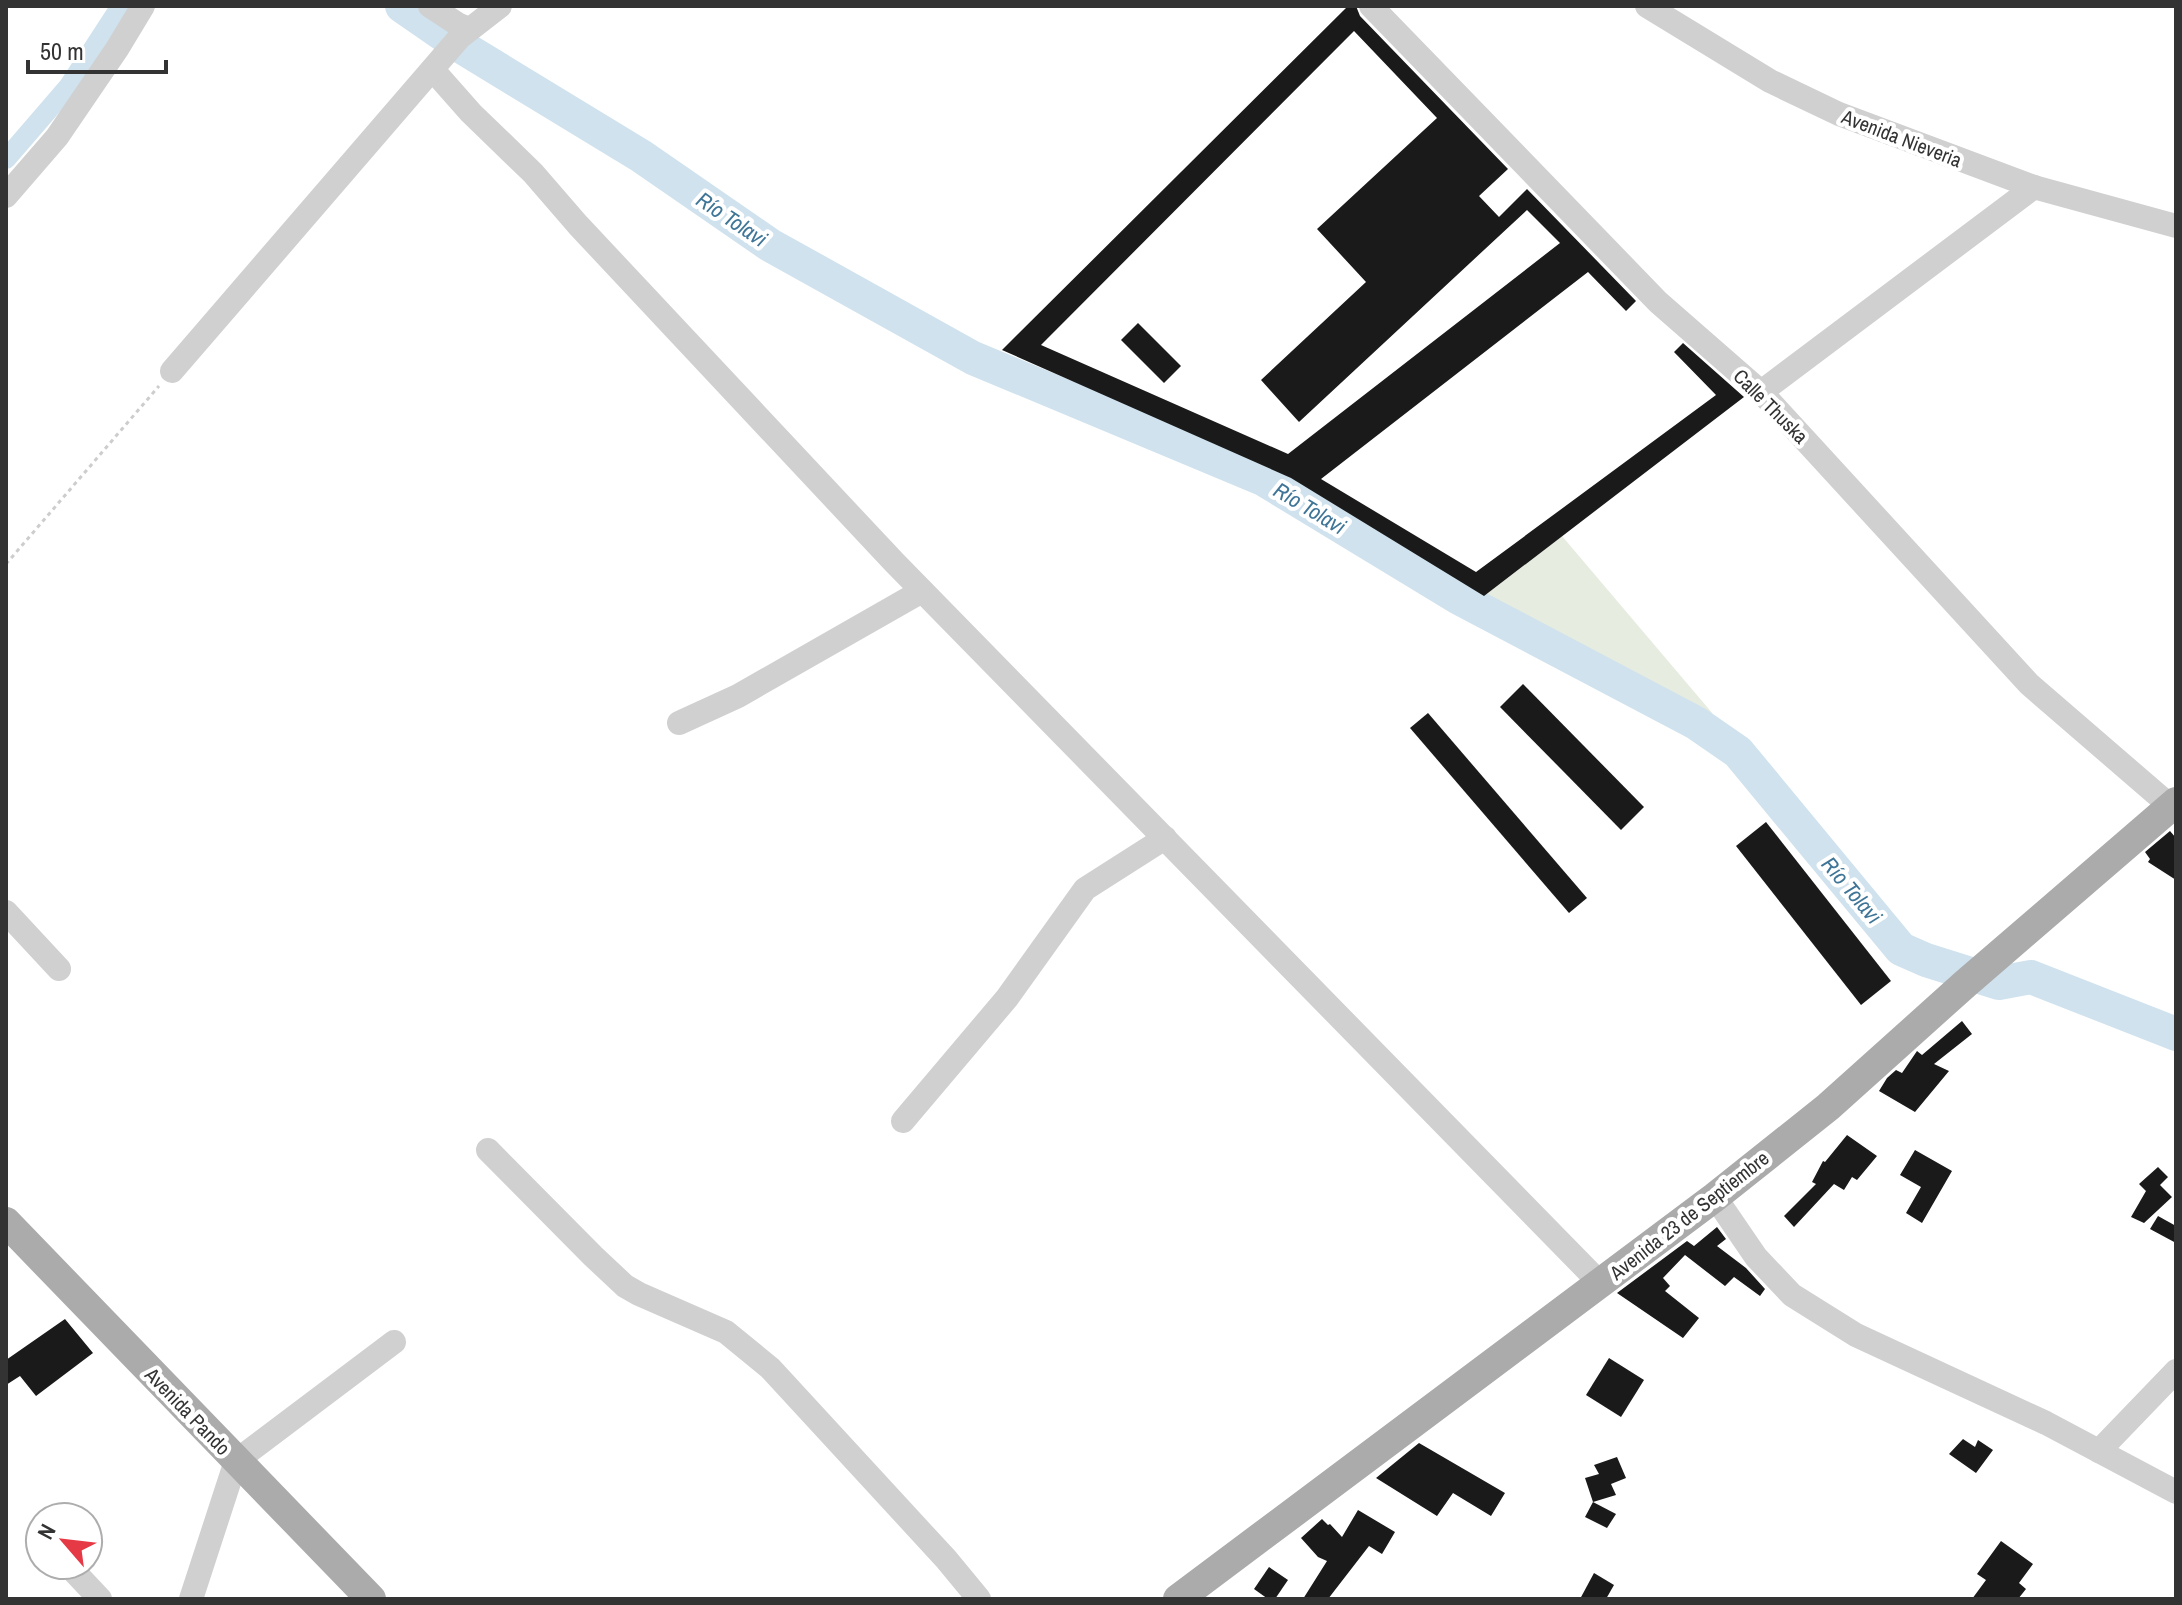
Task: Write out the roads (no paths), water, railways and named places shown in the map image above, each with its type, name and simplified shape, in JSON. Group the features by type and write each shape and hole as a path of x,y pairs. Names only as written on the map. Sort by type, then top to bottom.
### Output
{"main road":[{"name":"Avenida 23 de Septiembre","path":"1178,1599 1715,1197 1828,1107 1965,984 2174,806"},
{"name":"Avenida Pando","path":"6,1222 246,1454 371,1599"}],"street":[{"path":"6,196 57,137 143,6"},
{"path":"430,6 459,25 452,47 471,113 533,173 922,591 1601,1284"},
{"path":"172,371 452,47 500,6"},
{"name":"Calle Thuska","path":"1371,6 1658,302 1761,392 2029,684 2174,806"},
{"name":"Avenida Nieveria","path":"1647,6 1770,81 1839,114 2034,187 2176,226"},
{"path":"1761,392 2034,187"},
{"path":"679,723 738,696 922,591"},
{"path":"903,1121 1007,998 1085,889 1165,838"},
{"path":"6,912 59,969"},
{"path":"488,1150 625,1286 726,1332 770,1368 979,1599"},
{"path":"1715,1197 1756,1257 1792,1295 1856,1335 2046,1423 2176,1492"},
{"path":"191,1599 246,1454 394,1342"},
{"path":"2099,1451 2176,1371"},
{"path":"83,1581 100,1599"}],"waterway":[{"path":"6,159 69,86 121,6"},
{"name":"Río Tolavi","path":"402,6 457,44 641,156 770,245 973,358 1263,479 1459,598 1696,723 1738,752 1901,949 1999,983 2031,977 2176,1034"}]}
